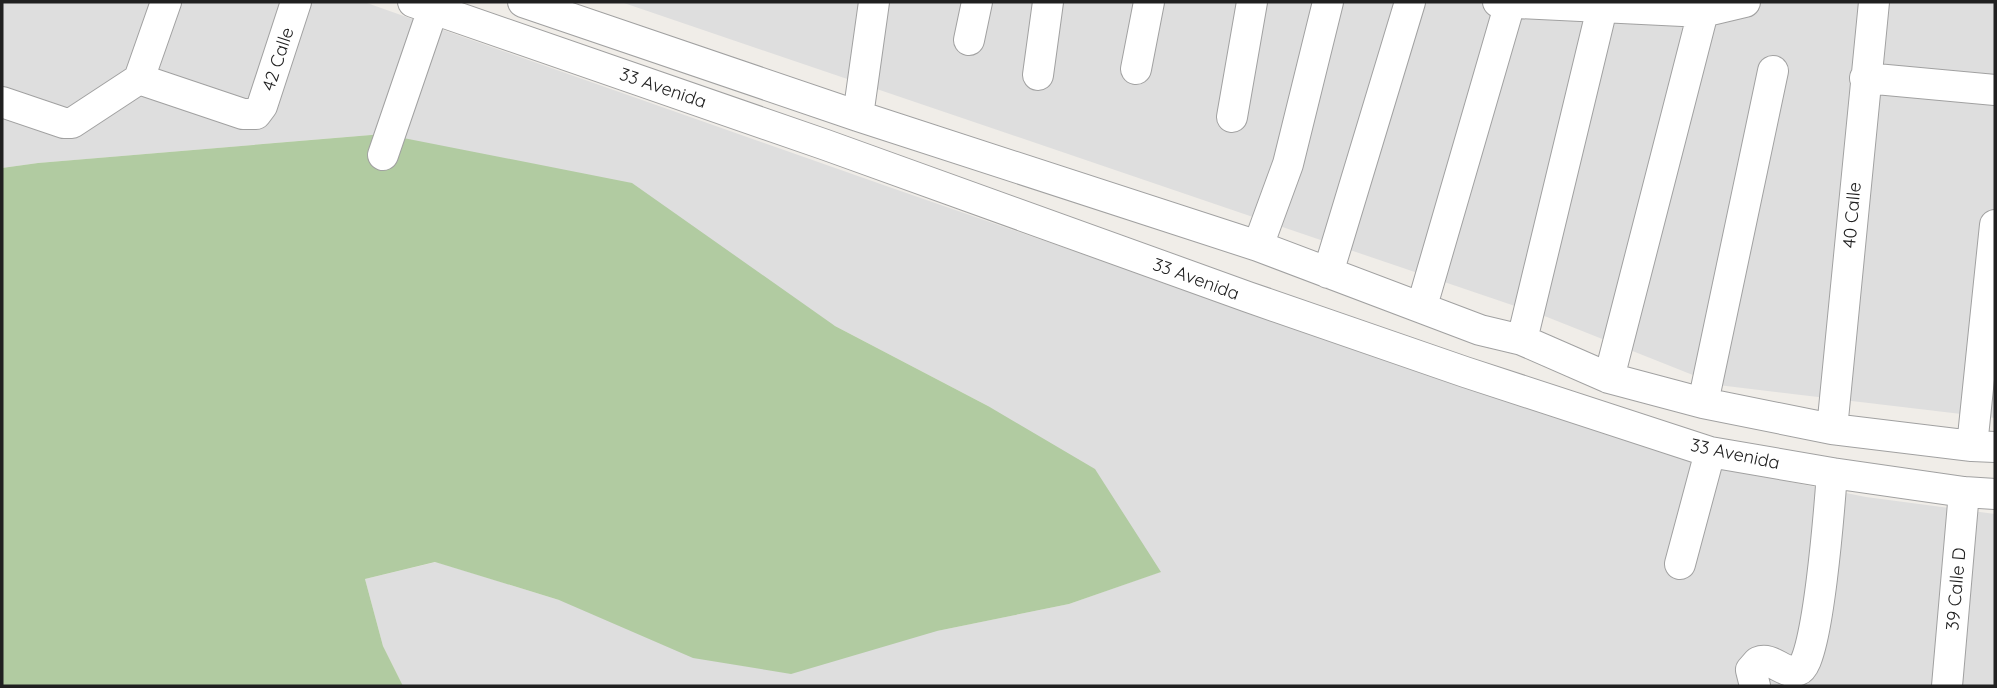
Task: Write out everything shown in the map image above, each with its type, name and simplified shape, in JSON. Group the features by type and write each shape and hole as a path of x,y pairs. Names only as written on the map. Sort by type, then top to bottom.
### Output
{"street":[{"path":"2,102 64,123 72,123 139,79 166,2"},
{"name":"42 Calle","path":"139,79 243,114 256,114 262,106 296,2"},
{"name":"33 Avenida","path":"523,2 858,116 1258,246 1480,330 1522,340 1609,378 1703,402 1832,429 1983,447"},
{"path":"858,116 874,2"},
{"path":"969,40 977,2"},
{"path":"1038,75 1048,2"},
{"path":"1136,69 1149,2"},
{"path":"1232,117 1252,2"},
{"path":"1258,246 1288,164 1328,2"},
{"path":"1328,273 1410,2"},
{"path":"1497,2 1703,12 1745,2"},
{"name":"40 Calle","path":"1832,429 1874,2"},
{"path":"1422,306 1510,3"},
{"path":"383,155 423,5"},
{"name":"33 Avenida","path":"423,5 814,140 1465,373 1710,452 1832,473 1995,494"},
{"path":"1522,340 1602,8"},
{"path":"1609,378 1703,12"},
{"path":"1703,402 1773,71"},
{"path":"1865,78 1995,90"},
{"path":"1983,447 1995,225"},
{"path":"1465,373 1480,330"},
{"path":"1680,564 1710,452"},
{"path":"1755,686 1751,670 1758,662 1769,661 1789,671 1798,671 1805,666 1814,636 1832,473"},
{"name":"39 Calle D","path":"1947,686 1964,492"}],"shaded area":[{"path":"2,2 364,2 1420,371 1709,466 1866,497 1995,514 1995,686 403,686 383,646 365,579 436,562 559,600 937,631 1069,604 1160,572 988,406 835,326 383,134 2,168"},
{"path":"621,2 1995,2 1995,418 1718,385 1547,317"}],"green space":[{"path":"383,134 632,183 835,326 988,406 1095,469 1161,572 1069,604 937,631 791,674 693,658 559,600 435,562 365,579 383,646 403,686 2,686 2,168"}]}
